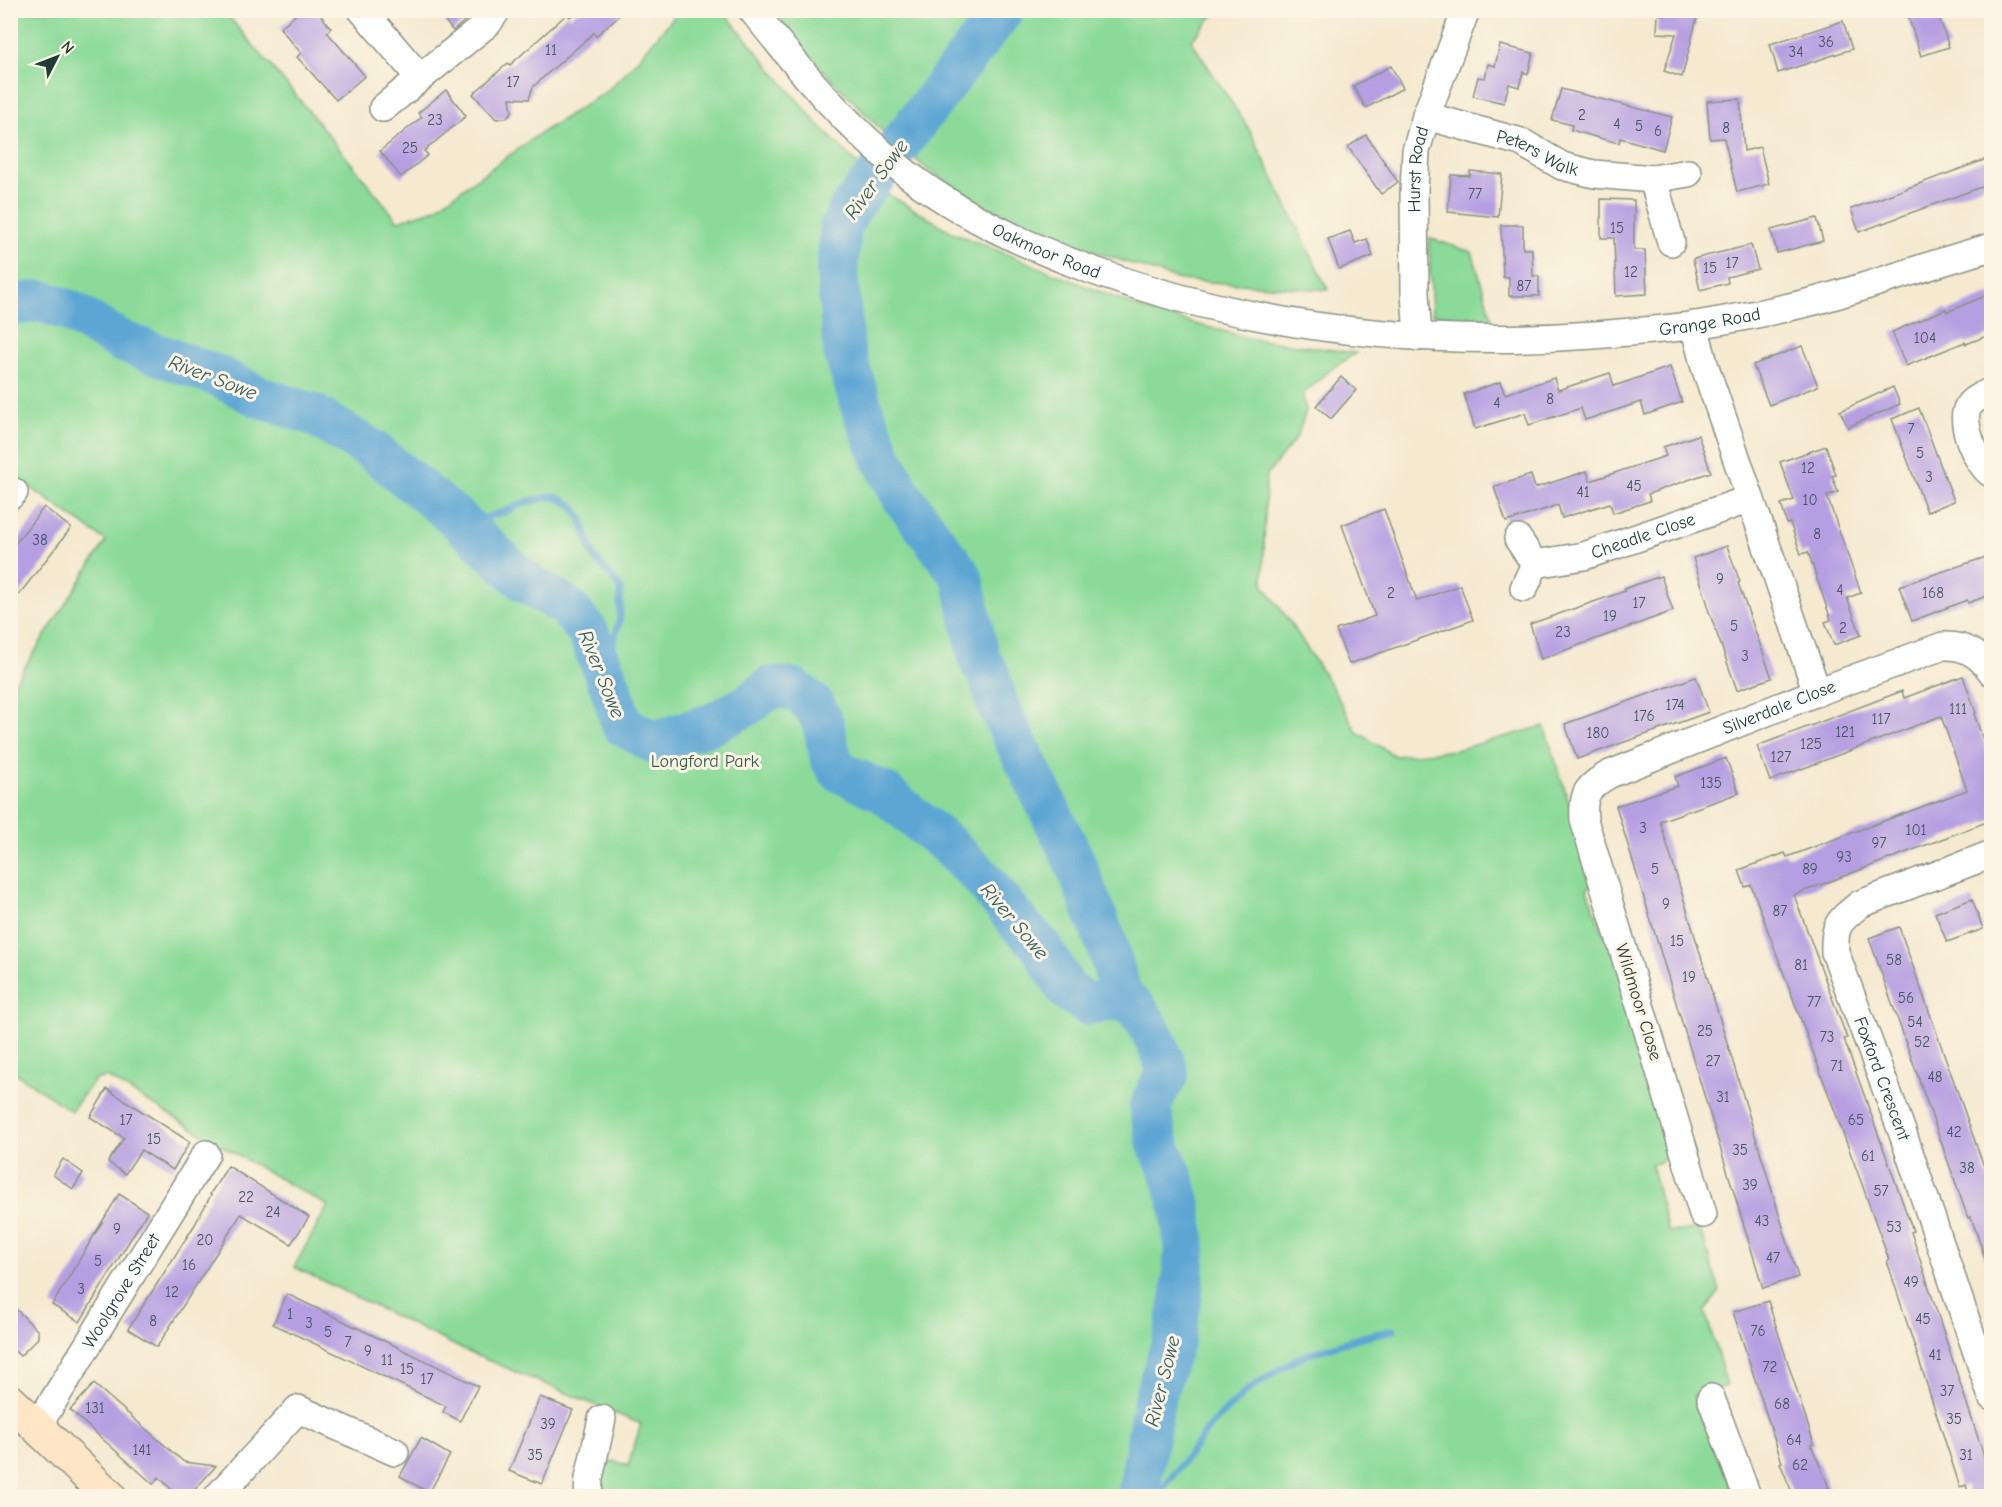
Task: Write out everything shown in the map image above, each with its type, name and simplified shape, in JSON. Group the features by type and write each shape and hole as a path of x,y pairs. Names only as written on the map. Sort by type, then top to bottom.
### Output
{"street":[{"path":"362,10 420,78"},
{"path":"383,108 488,23 498,10"},
{"name":"Oakmoor Road","path":"752,10 816,87 875,149 952,206 1004,233 1047,253 1108,276 1227,311 1353,331 1418,337"},
{"name":"Hurst Road","path":"1418,337 1415,293 1416,151 1426,116 1467,10"},
{"name":"Peters Walk","path":"1426,116 1521,142 1562,166 1594,174 1653,179 1688,173"},
{"path":"1653,179 1671,242"},
{"name":"Grange Road","path":"1418,337 1492,339 1564,337 1694,325 1822,299 1928,264 1992,247"},
{"path":"1694,325 1704,364 1817,692"},
{"path":"1992,392 1973,401 1967,408 1965,427 1982,467 1992,474"},
{"name":"Cheadle Close","path":"1535,564 1584,556 1750,499"},
{"path":"1518,539 1535,564 1524,588"},
{"name":"Silverdale Close","path":"1587,790 1610,774 1817,692 1943,646 1954,645 1987,655"},
{"name":"Wildmoor Close","path":"1587,790 1582,804 1584,820 1703,1214"},
{"name":"Foxford Crescent","path":"1992,854 1860,904 1845,916 1834,931 1835,952 1903,1134 1992,1397"},
{"name":"Woolgrove Street","path":"37,1427 206,1154"},
{"path":"1711,1398 1747,1497"},
{"path":"10,1401 109,1497"},
{"path":"218,1497 298,1409 395,1452"},
{"path":"588,1497 589,1478 602,1419"}],"green space":[{"name":"Longford Park","path":"11,11 224,11 398,221 433,210 539,134 607,91 679,11 723,11 815,121 886,193 952,232 1150,312 1253,339 1356,353 1333,368 1304,393 1306,411 1297,437 1266,476 1263,584 1335,692 1357,732 1395,756 1456,750 1544,726 1595,881 1587,890 1605,937 1612,940 1674,1144 1666,1158 1651,1164 1668,1232 1700,1229 1720,1291 1705,1311 1727,1386 1694,1395 1698,1411 1735,1496 598,1496 603,1467 613,1461 628,1466 641,1424 468,1352 294,1267 328,1206 107,1077 95,1080 71,1111 11,1070 10,690 106,541 27,485 11,484"},
{"path":"774,11 1217,11 1191,41 1249,129 1328,290 1180,280 1081,247 989,208 928,170 883,132 814,61"},
{"path":"1429,238 1472,252 1492,319 1432,314"}],"building":[{"path":"301,10 316,10 331,28 327,32 365,76 336,100 297,57 301,53 280,28"},
{"path":"436,10 477,10 453,31"},
{"path":"579,10 625,10 596,36 594,33 548,73 533,87 529,99 510,98 512,112 506,118 496,119 473,94 508,63 510,65 567,14 570,17"},
{"path":"1667,10 1699,10 1682,77 1664,71 1676,34 1657,33 1658,14 1667,15"},
{"path":"1906,10 1937,10 1949,47 1921,56"},
{"path":"1843,21 1852,49 1778,73 1770,44"},
{"path":"1500,45 1533,53 1528,74 1523,72 1519,87 1509,84 1504,103 1473,96 1478,77 1485,78 1488,64 1495,66"},
{"path":"1391,66 1403,88 1366,108 1353,86"},
{"path":"1561,89 1672,117 1663,150 1620,138 1619,143 1599,138 1571,130 1572,125 1552,120"},
{"path":"446,90 466,116 424,151 428,155 401,177 380,151 422,117 418,113"},
{"path":"1740,99 1744,151 1760,147 1769,184 1737,192 1724,138 1710,139 1707,101"},
{"path":"1366,135 1398,182 1381,194 1348,147"},
{"path":"1992,157 1992,183 1859,232 1851,209"},
{"path":"1470,171 1502,174 1498,217 1448,212 1451,175 1470,176"},
{"path":"1601,199 1634,200 1634,250 1645,250 1647,294 1616,296 1614,238 1601,238"},
{"path":"1817,218 1823,241 1777,253 1771,230"},
{"path":"1501,225 1523,225 1523,249 1532,249 1533,276 1539,276 1539,296 1509,296 1509,277 1503,277"},
{"path":"1350,231 1355,243 1367,239 1373,256 1339,269 1328,239"},
{"path":"1751,245 1758,269 1727,277 1728,283 1700,290 1693,259"},
{"path":"1992,293 1992,334 1966,344 1965,342 1906,366 1892,332 1946,309 1947,312"},
{"path":"1802,346 1818,386 1769,405 1753,365"},
{"path":"1670,367 1682,402 1645,415 1641,402 1585,420 1581,408 1529,425 1525,413 1475,429 1464,394 1500,382 1505,394 1554,378 1558,390 1610,373 1614,386"},
{"path":"1341,377 1356,390 1331,419 1316,406"},
{"path":"1893,387 1900,404 1848,427 1840,411"},
{"path":"1919,408 1954,501 1927,512 1892,419"},
{"path":"1698,435 1711,472 1648,494 1650,501 1613,513 1610,503 1562,518 1558,505 1506,522 1494,487 1531,475 1535,488 1587,471 1590,481 1666,456 1663,447"},
{"path":"1826,446 1836,475 1832,476 1838,492 1827,496 1861,593 1847,598 1861,635 1834,645 1825,622 1831,620 1808,552 1801,554 1790,523 1787,524 1781,504 1794,500 1780,462"},
{"path":"44,507 71,528 10,606 10,550"},
{"path":"1384,509 1417,601 1460,585 1473,620 1349,664 1336,630 1375,616 1342,525"},
{"path":"1727,546 1772,678 1737,690 1707,606 1693,558"},
{"path":"1992,555 1992,594 1968,603 1967,600 1912,621 1899,586"},
{"path":"1661,576 1673,611 1541,659 1530,624"},
{"path":"1963,676 1992,764 1992,820 1794,895 1847,1038 1844,1039 1913,1231 1911,1232 1992,1481 1992,1497 1969,1497 1966,1485 1960,1487 1887,1261 1889,1260 1863,1187 1751,885 1745,887 1739,870 1785,853 1787,857 1967,790 1941,716 1770,781 1757,746 1902,691 1904,698"},
{"path":"1696,677 1709,712 1577,759 1565,724"},
{"path":"1726,758 1739,793 1660,821 1798,1277 1763,1288 1616,806 1678,786 1675,777"},
{"path":"1972,899 1983,929 1947,942 1935,913"},
{"path":"1899,927 1992,1189 1992,1266 1988,1267 1971,1217 1968,1218 1869,938"},
{"path":"107,1089 190,1142 173,1170 141,1150 125,1174 108,1162 124,1138 90,1117"},
{"path":"63,1159 83,1173 73,1189 53,1175"},
{"path":"228,1166 309,1217 291,1244 241,1214 157,1347 128,1329 194,1226 210,1194"},
{"path":"119,1194 147,1212 80,1322 52,1305"},
{"path":"287,1294 478,1386 460,1421 443,1412 446,1406 273,1324"},
{"path":"1768,1301 1814,1444 1811,1445 1833,1497 1794,1497 1780,1463 1782,1462 1733,1312"},
{"path":"10,1303 38,1331 38,1338 20,1356 10,1347"},
{"path":"94,1384 184,1462 216,1466 188,1497 179,1497 159,1477 153,1484 70,1410"},
{"path":"540,1397 573,1410 542,1484 509,1471"},
{"path":"421,1438 450,1455 429,1493 400,1476"}],"waterway":[{"name":"River Sowe","path":"1003,10 850,209 841,227 837,271 844,351 863,411 882,458 903,498 962,577 980,662 988,672 998,706 1073,858 1106,942 1123,1001"},
{"name":"River Sowe","path":"10,305 42,301 70,311 123,342 218,376 259,397 314,415 372,450 454,516 524,581 566,606 588,632 612,691 622,725 653,742 712,724 748,705 771,687 794,689 814,705 823,723 831,759 840,772 883,792 949,846 982,878 1020,925 1040,945 1067,990 1087,1004 1120,1000 1139,1012 1152,1033 1168,1075 1158,1089 1150,1108 1158,1144 1173,1178 1181,1210 1185,1249 1182,1294 1174,1338 1154,1400 1138,1496"},
{"path":"454,516 484,518 526,502 554,496 572,505 581,518 593,556 620,587 620,618 611,651 607,679"},
{"path":"1149,1496 1161,1491 1211,1425 1250,1388 1300,1357 1362,1337 1394,1330"}]}
